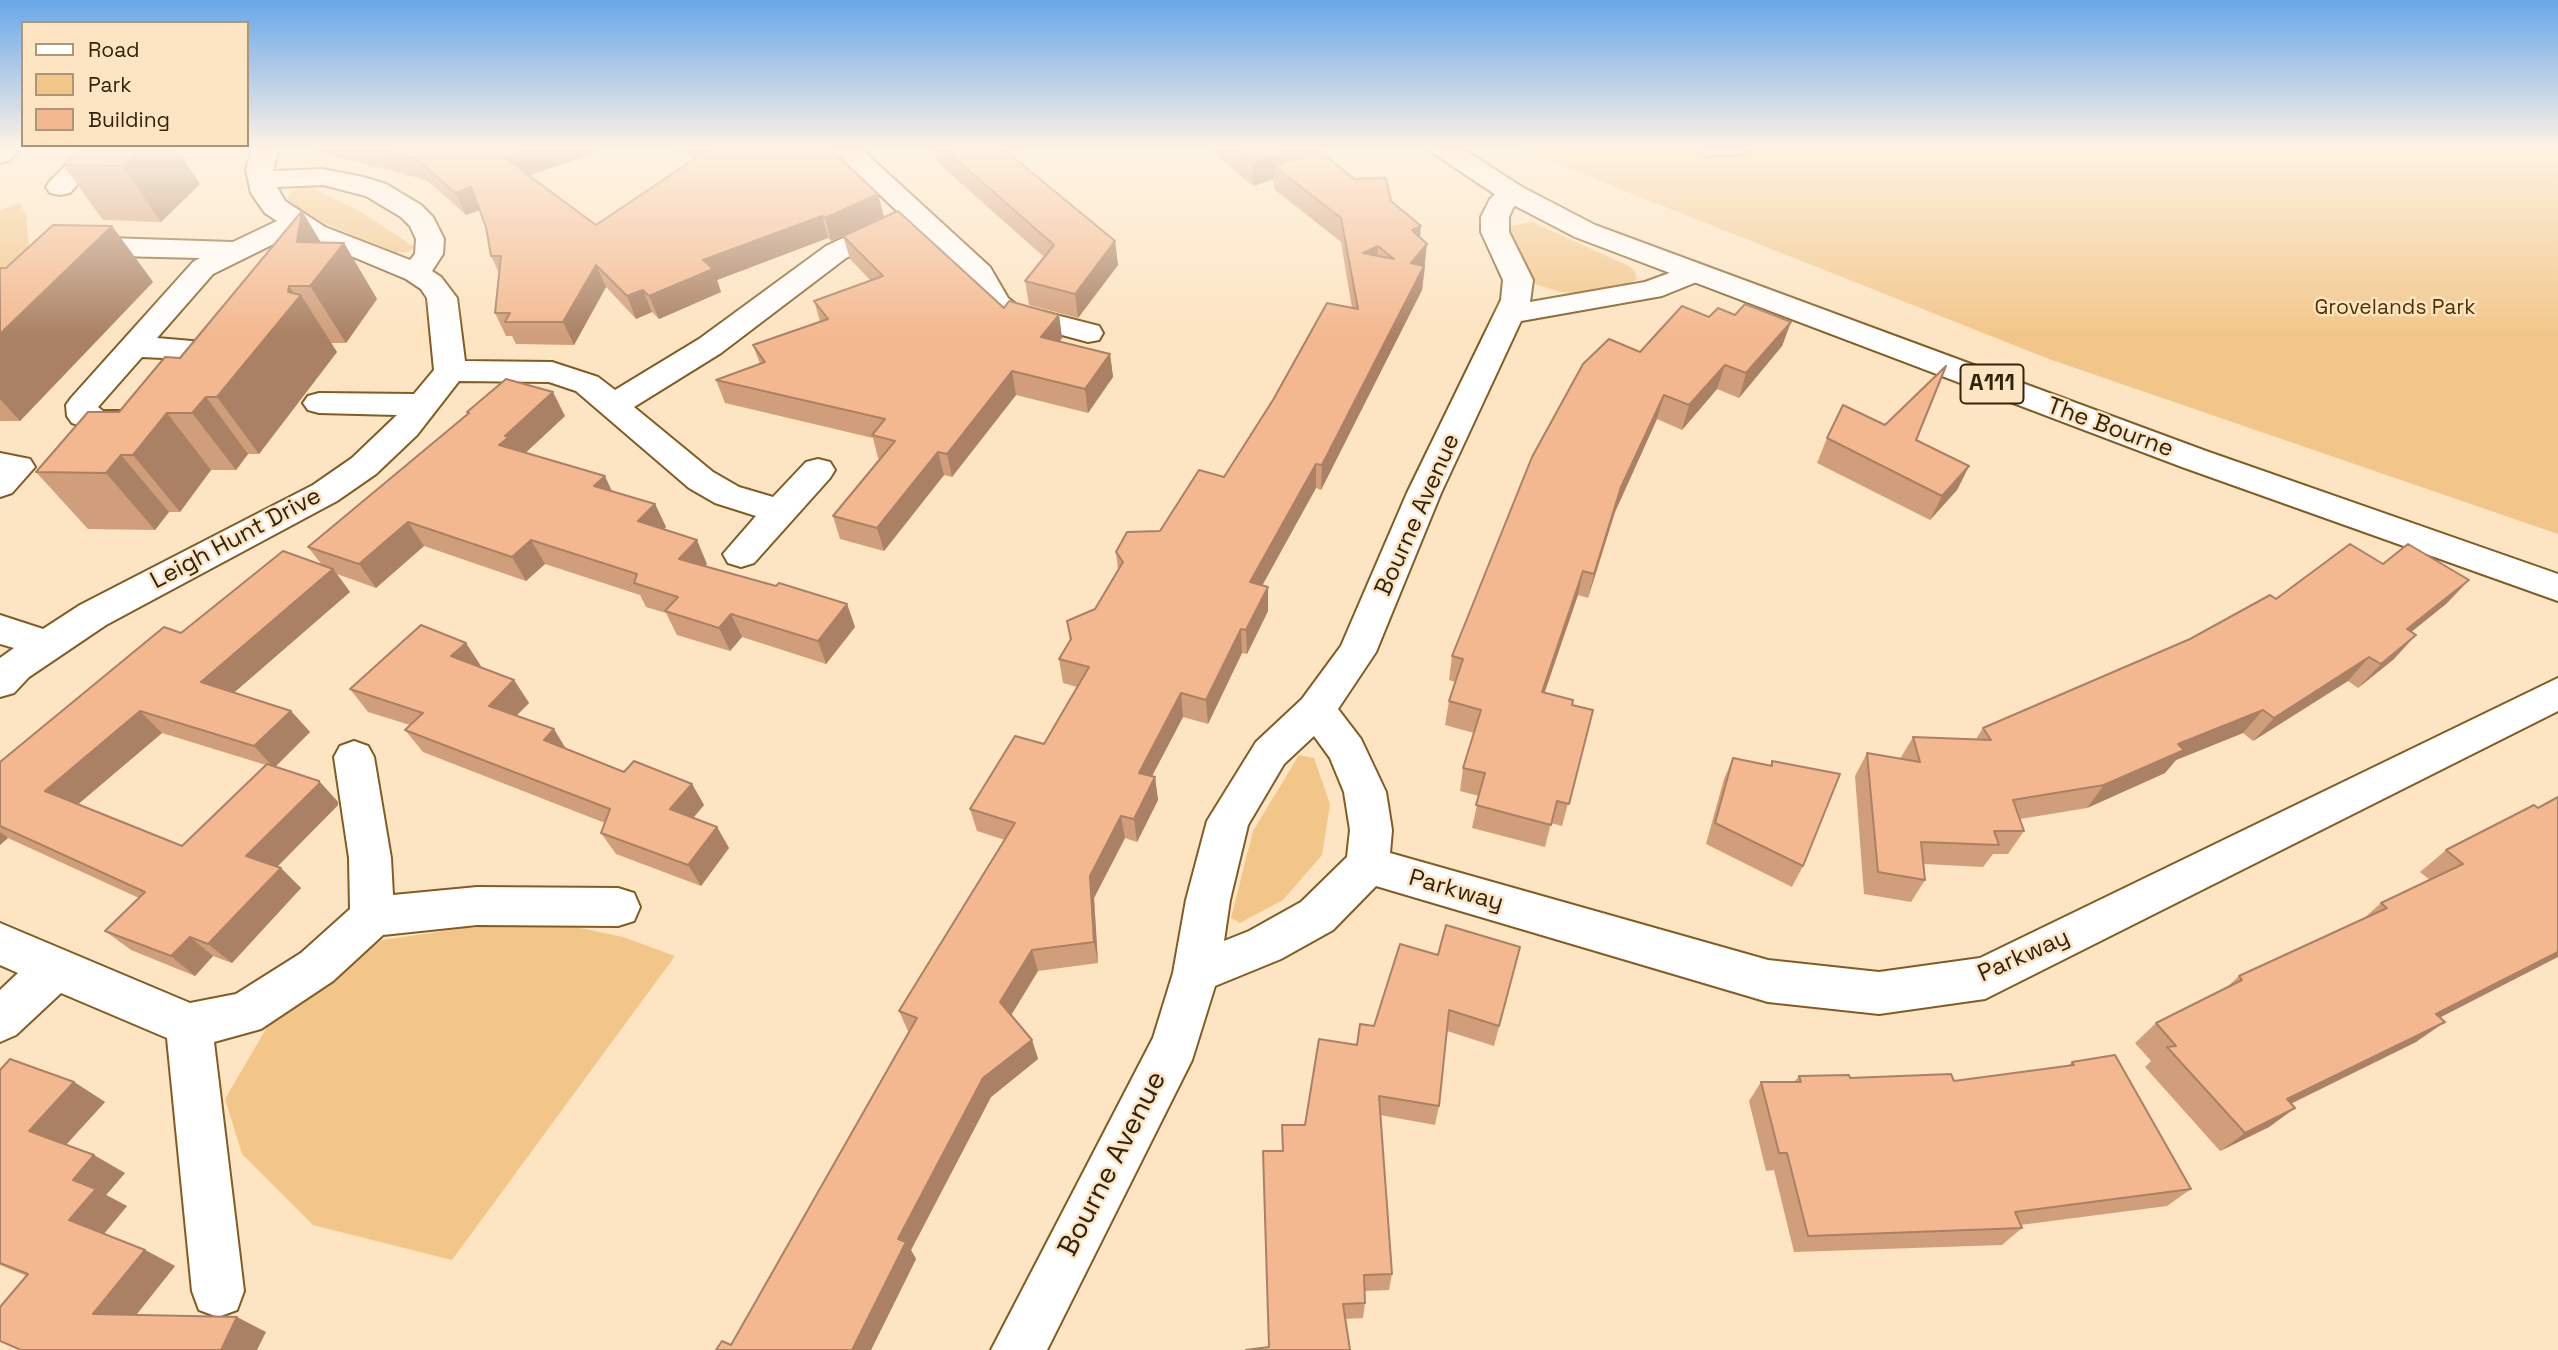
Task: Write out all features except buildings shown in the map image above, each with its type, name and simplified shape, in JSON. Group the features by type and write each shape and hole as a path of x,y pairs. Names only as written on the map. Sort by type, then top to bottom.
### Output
{"street":[{"path":"279,210 315,233 416,273 431,283 442,298 450,371 552,372 587,384 614,405 621,416 701,480 727,495 779,511"},
{"path":"409,210 423,223 430,239 429,254 416,273"},
{"path":"912,210 980,273 996,303 1006,311 1088,333"},
{"name":"Bourne Avenue","path":"1018,1350 1175,1044 1196,974 1208,900 1228,821 1270,753 1316,710 1357,652 1424,493 1516,300 1518,280 1495,232 1498,210"},
{"name":"The Bourne","path":"1545,210 1585,231 1694,274 2194,459 2558,588"},
{"path":"614,405 710,346 836,252 916,214"},
{"path":"151,422 100,422 83,416 82,405 203,268 297,222"},
{"path":"53,246 238,251"},
{"path":"1510,314 1639,293 1694,274"},
{"path":"135,347 204,350"},
{"name":"Leigh Hunt Drive","path":"0,682 15,667 93,615 325,493 364,466 405,427 450,371"},
{"path":"319,403 423,405"},
{"path":"0,464 18,467 0,485"},
{"path":"741,554 818,470"},
{"path":"0,629 46,645"},
{"name":"Parkway","path":"1368,865 1768,981 1879,993 1985,978 2558,693"},
{"path":"1196,974 1265,945 1317,916 1368,865 1371,830 1365,792 1347,750 1316,710"},
{"path":"354,757 370,858 372,917"},
{"path":"0,943 189,1025 245,1014 317,967 372,917 477,906 618,907"},
{"path":"0,1020 55,969"},
{"path":"189,1025 218,1291"}],"green space":[{"path":"0,210 24,210 29,246 0,301"},
{"path":"301,210 357,210 414,247 408,252 392,253"},
{"name":"Grovelands Park","path":"1673,210 2558,210 2558,534 2049,359"},
{"path":"1532,222 1629,266 1635,271 1637,279 1628,284 1575,293 1560,292 1535,284 1529,279 1508,237 1508,226"},
{"path":"1299,755 1314,758 1330,804 1322,855 1283,900 1240,923 1231,918 1253,831"},
{"path":"571,926 623,937 675,956 452,1260 313,1225 242,1154 225,1099 270,1022 326,978 382,940 465,928"}]}
